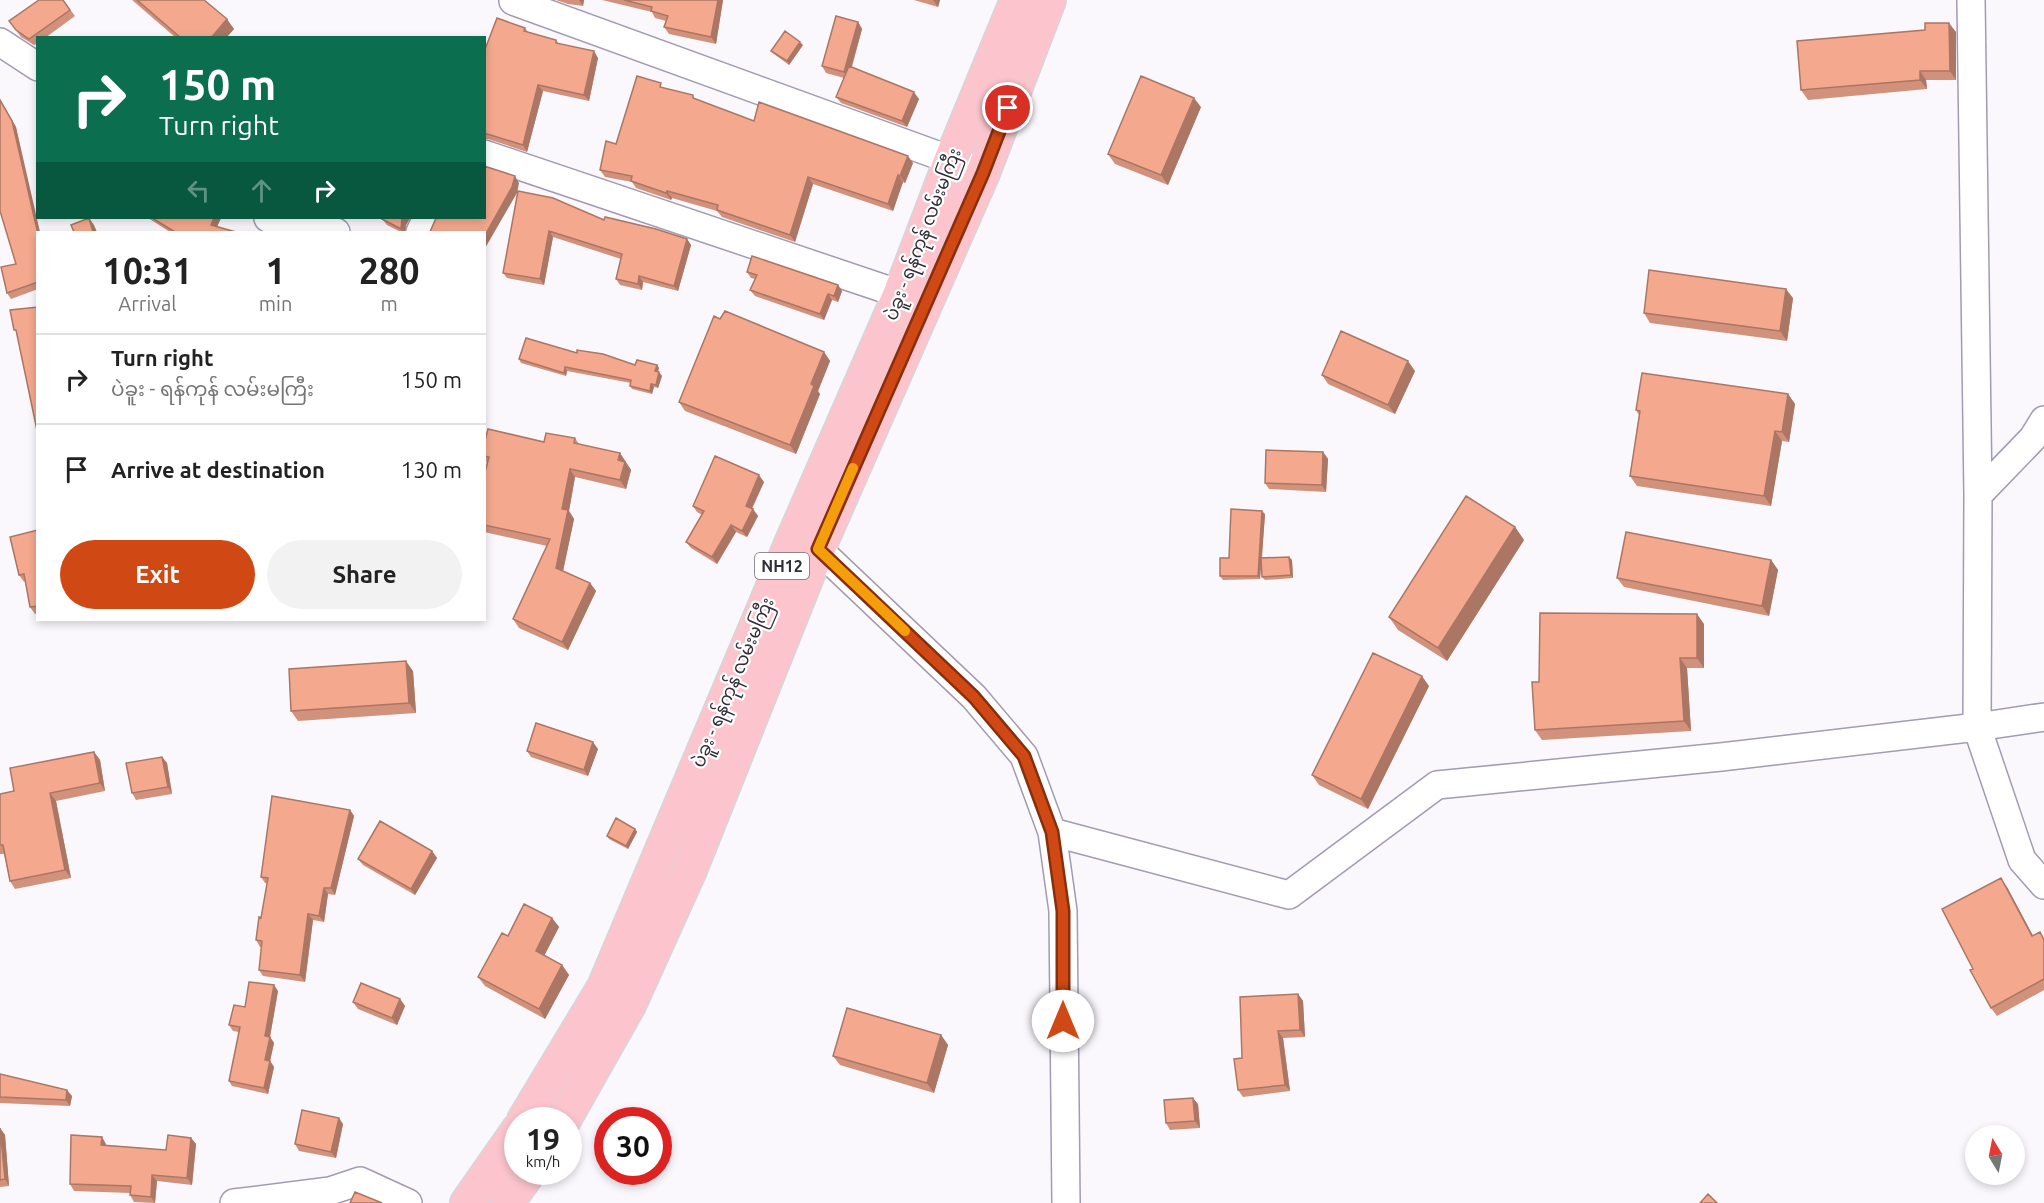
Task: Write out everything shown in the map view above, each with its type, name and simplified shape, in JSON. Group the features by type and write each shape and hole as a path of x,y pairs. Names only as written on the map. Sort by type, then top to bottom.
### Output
{"highway":[{"name":"ပဲခူး - ရန်ကုန် လမ်းမကြီး","path":"571,1107 629,1005 690,870 805,544 951,160 1017,0"},
{"name":"ပဲခူး - ရန်ကုန် လမ်းမကြီး","path":"532,1107 604,987 805,544 983,173 1049,0"},
{"path":"467,1203 504,1150"},
{"path":"507,1203 520,1185"}],"street":[{"path":"1971,0 1978,495 1977,727 2022,860 2044,885"},
{"path":"513,1 983,173"},
{"path":"0,42 36,66"},
{"path":"486,155 900,294"},
{"path":"270,219 278,224 329,231"},
{"path":"1978,495 2033,438 2044,420"},
{"path":"805,544 974,697 1024,756 1052,832 1063,911 1066,1203"},
{"path":"1052,832 1289,895 1437,785 1721,757 2044,717"},
{"path":"234,1203 330,1191 360,1181 408,1203"}],"building":[{"path":"39,0 63,0 70,10 29,39 16,30 9,21"},
{"path":"137,0 204,0 227,19 213,36 179,36"},
{"path":"624,0 718,0 711,37 664,27 668,16 651,11 652,7"},
{"path":"836,16 858,22 844,72 822,66"},
{"path":"497,18 525,28 524,31 556,40 556,43 594,51 584,95 538,85 523,145 486,134 486,47"},
{"path":"1925,23 1949,23 1950,71 1920,71 1920,80 1801,90 1797,41 1925,30"},
{"path":"785,31 800,42 787,61 771,51"},
{"path":"849,66 914,92 902,121 836,97"},
{"path":"637,76 661,83 660,87 693,95 693,98 754,121 759,102 908,156 900,176 898,175 888,204 808,177 790,235 717,210 718,205 667,191 666,193 631,181 632,176 600,170 606,141 616,144"},
{"path":"1141,76 1194,98 1161,175 1108,154"},
{"path":"0,100 12,121 37,231 36,283 7,293 1,267 16,264 0,211"},
{"path":"486,167 515,176 512,187 486,233 486,231 430,231 436,219 486,219"},
{"path":"518,191 553,198 604,220 605,217 687,239 674,286 639,276 638,284 616,279 622,254 549,231 540,279 503,273"},
{"path":"89,219 93,231 74,231 71,225"},
{"path":"154,219 214,219 211,225 232,231 173,231"},
{"path":"382,219 402,219 401,229"},
{"path":"752,256 838,285 834,296 828,294 820,314 750,290 757,275 747,272"},
{"path":"1649,270 1786,289 1780,331 1644,313"},
{"path":"36,307 36,425 16,330 14,330 10,310"},
{"path":"725,311 824,352 811,384 814,386 790,445 679,402 714,316 720,319"},
{"path":"1341,331 1408,361 1388,405 1322,375"},
{"path":"526,338 577,353 577,350 603,354 635,365 637,360 657,365 655,371 659,372 656,385 651,384 650,391 630,386 631,380 565,367 564,373 519,359"},
{"path":"1642,373 1788,394 1782,432 1775,431 1764,496 1630,476 1640,411 1636,410"},
{"path":"488,429 544,442 546,433 575,438 574,443 620,453 618,460 625,462 620,480 570,469 562,509 568,510 556,568 590,583 562,642 513,619 550,539 486,525 486,468 489,457 486,456"},
{"path":"1266,450 1323,452 1322,485 1265,483"},
{"path":"715,456 759,475 746,506 753,509 742,531 731,525 712,557 686,542 704,511 693,506"},
{"path":"1466,496 1515,527 1438,648 1389,617"},
{"path":"1231,509 1262,511 1258,576 1220,576 1220,558 1229,558"},
{"path":"36,530 36,606 30,607 24,574 19,575 10,537"},
{"path":"1626,532 1771,560 1762,606 1617,578"},
{"path":"1289,557 1291,575 1262,577 1261,558"},
{"path":"1540,613 1697,614 1697,658 1680,658 1684,721 1535,730 1532,682 1539,682"},
{"path":"1373,653 1422,676 1361,799 1312,775"},
{"path":"406,661 409,703 291,711 289,669"},
{"path":"536,723 593,742 584,770 527,751"},
{"path":"94,752 100,783 50,793 65,870 10,881 3,845 0,845 0,794 14,791 10,768"},
{"path":"162,757 168,787 132,793 126,763"},
{"path":"272,796 350,810 331,888 324,888 319,916 308,914 300,975 259,970 262,941 256,940 268,878 261,877"},
{"path":"616,818 635,829 626,846 607,836"},
{"path":"380,821 432,851 411,889 358,859"},
{"path":"2001,878 2032,936 2040,932 2044,940 2044,979 1991,1008 1970,970 1973,969 1942,909"},
{"path":"524,904 552,918 536,951 562,965 539,1009 478,977 502,933 508,936"},
{"path":"249,982 274,985 265,1036 270,1037 265,1060 270,1061 264,1088 229,1081 240,1027 229,1025 234,1005 245,1007"},
{"path":"361,983 400,999 392,1018 353,1002"},
{"path":"1298,994 1300,1030 1278,1031 1285,1085 1238,1090 1234,1059 1242,1058 1240,997"},
{"path":"847,1008 941,1035 927,1083 833,1056"},
{"path":"0,1074 67,1090 66,1100 0,1097"},
{"path":"1193,1098 1195,1121 1166,1123 1164,1100"},
{"path":"302,1110 339,1118 331,1152 295,1144"},
{"path":"0,1128 5,1179 0,1180"},
{"path":"71,1135 102,1137 101,1145 166,1150 168,1135 191,1138 187,1178 152,1175 151,1197 130,1195 131,1186 70,1184"},
{"path":"355,1192 382,1203 350,1203"},
{"path":"1708,1194 1717,1203 1700,1203"}],"slow traffic":[{"path":"853,468 818,549 905,631"}],"route":[{"path":"1008,108 983,173 818,549 974,697 1024,756 1052,832 1063,911 1063,1021"}]}
